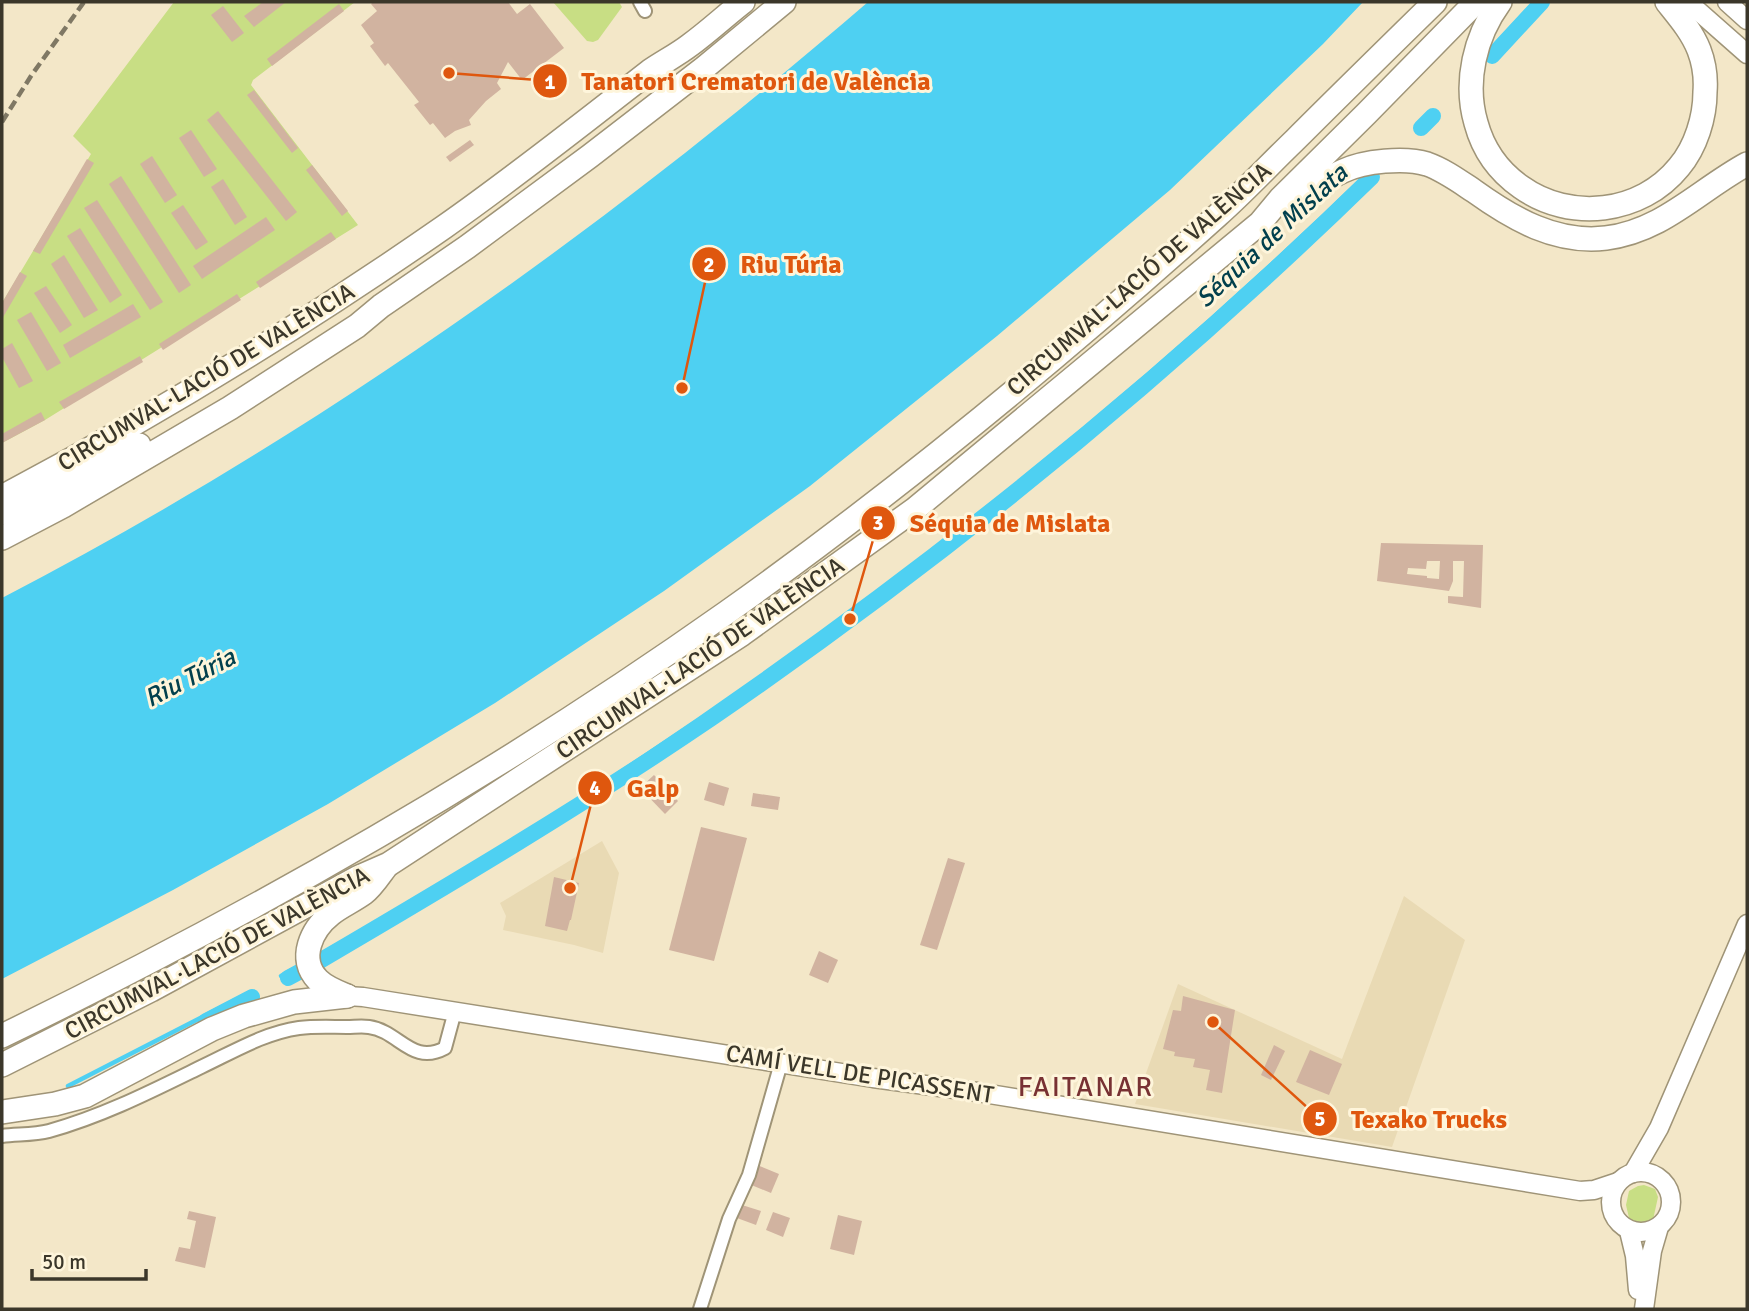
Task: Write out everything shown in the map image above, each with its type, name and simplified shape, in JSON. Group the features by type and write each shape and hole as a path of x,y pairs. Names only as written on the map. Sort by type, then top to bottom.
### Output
{"highway":[{"path":"665,60 682,36 723,2"},
{"name":"CIRCUMVAL·LACIÓ DE VALÈNCIA","path":"2,496 211,378 342,296 445,226 571,134 743,2"},
{"name":"CIRCUMVAL·LACIÓ DE VALÈNCIA","path":"2,538 63,506 230,408 357,326 590,156 784,2"},
{"name":"CIRCUMVAL·LACIÓ DE VALÈNCIA","path":"2,1036 245,912 343,857 609,693 726,612 891,490 1064,349 1222,212 1435,2"},
{"name":"CIRCUMVAL·LACIÓ DE VALÈNCIA","path":"2,1065 151,990 357,878 389,864 742,634 915,509 1260,223 1280,199 1476,2"},
{"path":"1500,2 1480,38 1474,61 1471,88 1473,114 1480,138 1494,162 1513,182 1531,195 1552,204 1577,209 1610,208 1636,200 1658,186 1680,166 1695,139 1705,111 1706,79 1700,51 1685,24 1667,2"},
{"path":"1260,223 1345,169 1404,161 1427,164 1535,228 1559,236 1605,238 1652,226 1747,164"},
{"path":"2,513 125,453 223,397 352,316 381,306"},
{"path":"347,996 316,979 307,955 310,940 317,927 332,913 365,892 389,864"},
{"path":"2,1053 120,997 151,990"},
{"path":"2,1112 55,1104 85,1096 212,1029 244,1016 294,1002 347,996"}],"street":[{"path":"1688,2 1747,54"},
{"path":"1727,2 1747,19"},
{"path":"1634,1176 1657,1177 1666,1185 1671,1200 1666,1220 1650,1232 1629,1231 1617,1222 1610,1207 1613,1189 1634,1176 1654,1147 1659,1129 1747,924"},
{"name":"CAMÍ VELL DE PICASSENT","path":"347,996 991,1094 1580,1191 1594,1190 1634,1176"},
{"path":"2,1136 47,1132 98,1115 245,1044 284,1031 318,1027 369,1027 387,1032 409,1049 421,1053 437,1053 445,1048 455,1011"},
{"path":"700,1309 729,1219 749,1175 782,1063"},
{"name":"CAMÍ VELL DE PICASSENT","path":"1580,1191 1613,1215"},
{"path":"1642,1309 1651,1251 1659,1227"},
{"path":"1629,1231 1642,1309"}],"shaded area":[{"path":"602,841 619,873 603,953 503,930 506,916 500,903"},
{"path":"1404,896 1465,940 1392,1147 1135,1104 1178,984 1342,1059"}],"green space":[{"path":"174,2 355,2 253,80 251,85 358,225 45,420 2,443 2,303 91,154 73,136"},
{"path":"553,2 619,2 622,7 598,40 593,42 587,41"},
{"path":"1644,1185 1655,1189 1658,1197 1653,1220 1644,1223 1629,1218 1626,1205 1629,1191"}],"water":[{"path":"868,2 1363,2 1323,44 1170,190 997,336 810,486 664,591 495,703 328,804 173,890 2,979 2,598 117,536 231,469 452,326 665,169 768,87"}],"building":[{"path":"263,2 286,2 254,27 244,16"},
{"path":"508,2 517,14 530,4 564,48 522,80 508,62 497,83 501,89 469,120 471,125 445,138 433,123 430,125 414,105 419,102 388,63 385,66 370,46 374,43 361,25 377,11 371,4"},
{"path":"339,4 344,11 272,66 267,59"},
{"path":"223,6 244,33 232,42 211,15"},
{"path":"254,90 298,148 292,153 247,95"},
{"path":"218,111 297,212 286,221 207,120"},
{"path":"191,130 217,169 204,177 179,138"},
{"path":"470,140 474,145 450,162 446,157"},
{"path":"152,156 177,195 165,203 140,164"},
{"path":"87,159 94,163 40,254 33,251"},
{"path":"312,165 348,211 342,216 306,170"},
{"path":"121,176 191,285 179,293 109,184"},
{"path":"223,179 247,217 235,225 211,187"},
{"path":"97,200 163,302 150,310 84,208"},
{"path":"183,205 208,242 196,250 171,213"},
{"path":"266,217 275,230 202,279 193,266"},
{"path":"80,228 122,295 110,303 67,236"},
{"path":"331,232 336,239 260,288 256,282"},
{"path":"64,255 98,310 84,318 51,264"},
{"path":"20,272 27,276 2,319 2,303"},
{"path":"46,286 72,325 60,333 34,293"},
{"path":"237,294 241,300 163,350 159,344"},
{"path":"133,304 141,317 70,358 63,345"},
{"path":"31,312 61,363 47,371 17,320"},
{"path":"12,343 33,381 19,388 2,357 2,349"},
{"path":"140,356 143,362 64,409 59,402"},
{"path":"41,412 45,420 2,443 2,434"},
{"path":"1381,543 1483,545 1481,608 1448,603 1448,596 1463,597 1464,561 1453,561 1453,581 1449,591 1377,581","holes":["1427,561 1440,561 1439,579 1407,574 1408,568 1426,569"]},
{"path":"654,775 678,801 665,814 640,788"},
{"path":"709,782 729,788 724,806 704,800"},
{"path":"753,793 780,797 778,810 751,806"},
{"path":"701,827 747,838 714,961 669,950"},
{"path":"948,858 965,863 937,950 920,945"},
{"path":"554,877 579,883 567,931 545,926"},
{"path":"819,951 838,960 828,983 809,975"},
{"path":"1183,996 1235,1010 1222,1093 1206,1090 1210,1070 1193,1067 1195,1059 1174,1056 1175,1052 1163,1049 1173,1010 1181,1011"},
{"path":"1274,1045 1285,1051 1271,1080 1261,1075"},
{"path":"1310,1050 1342,1064 1329,1095 1296,1082"},
{"path":"757,1165 779,1174 771,1193 749,1184"},
{"path":"742,1205 761,1211 756,1225 737,1218"},
{"path":"189,1211 216,1217 205,1268 175,1261 179,1247 190,1249 196,1221 187,1219"},
{"path":"773,1212 790,1218 783,1237 766,1230"},
{"path":"838,1215 862,1221 854,1255 830,1249"}],"waterway":[{"path":"1495,45 1535,2"},
{"name":"Séquia de Mislata","path":"1492,56 1542,2"},
{"path":"1418,124 1430,112"},
{"name":"Séquia de Mislata","path":"1421,128 1433,116"},
{"name":"Séquia de Mislata","path":"318,962 615,782 712,718 885,594 970,529 1135,393 1216,323 1372,177"},
{"path":"318,956 551,818 687,728 889,582 1084,428 1272,264 1363,178"},
{"path":"281,976 299,966"},
{"name":"Séquia de Mislata","path":"288,978 301,971"},
{"path":"68,1086 249,993"},
{"name":"Séquia de Mislata","path":"206,1021 252,997"}],"railway":[{"path":"2,122 84,2"}],"place":[{"name":"Tanatori Crematori de València","path":"449,73"},
{"name":"Riu Túria","path":"682,388"},
{"name":"Séquia de Mislata","path":"850,619"},
{"name":"Galp","path":"570,888"},
{"name":"Texako Trucks","path":"1213,1022"}],"district":[{"name":"FAITANAR","path":"1086,1087"}]}
